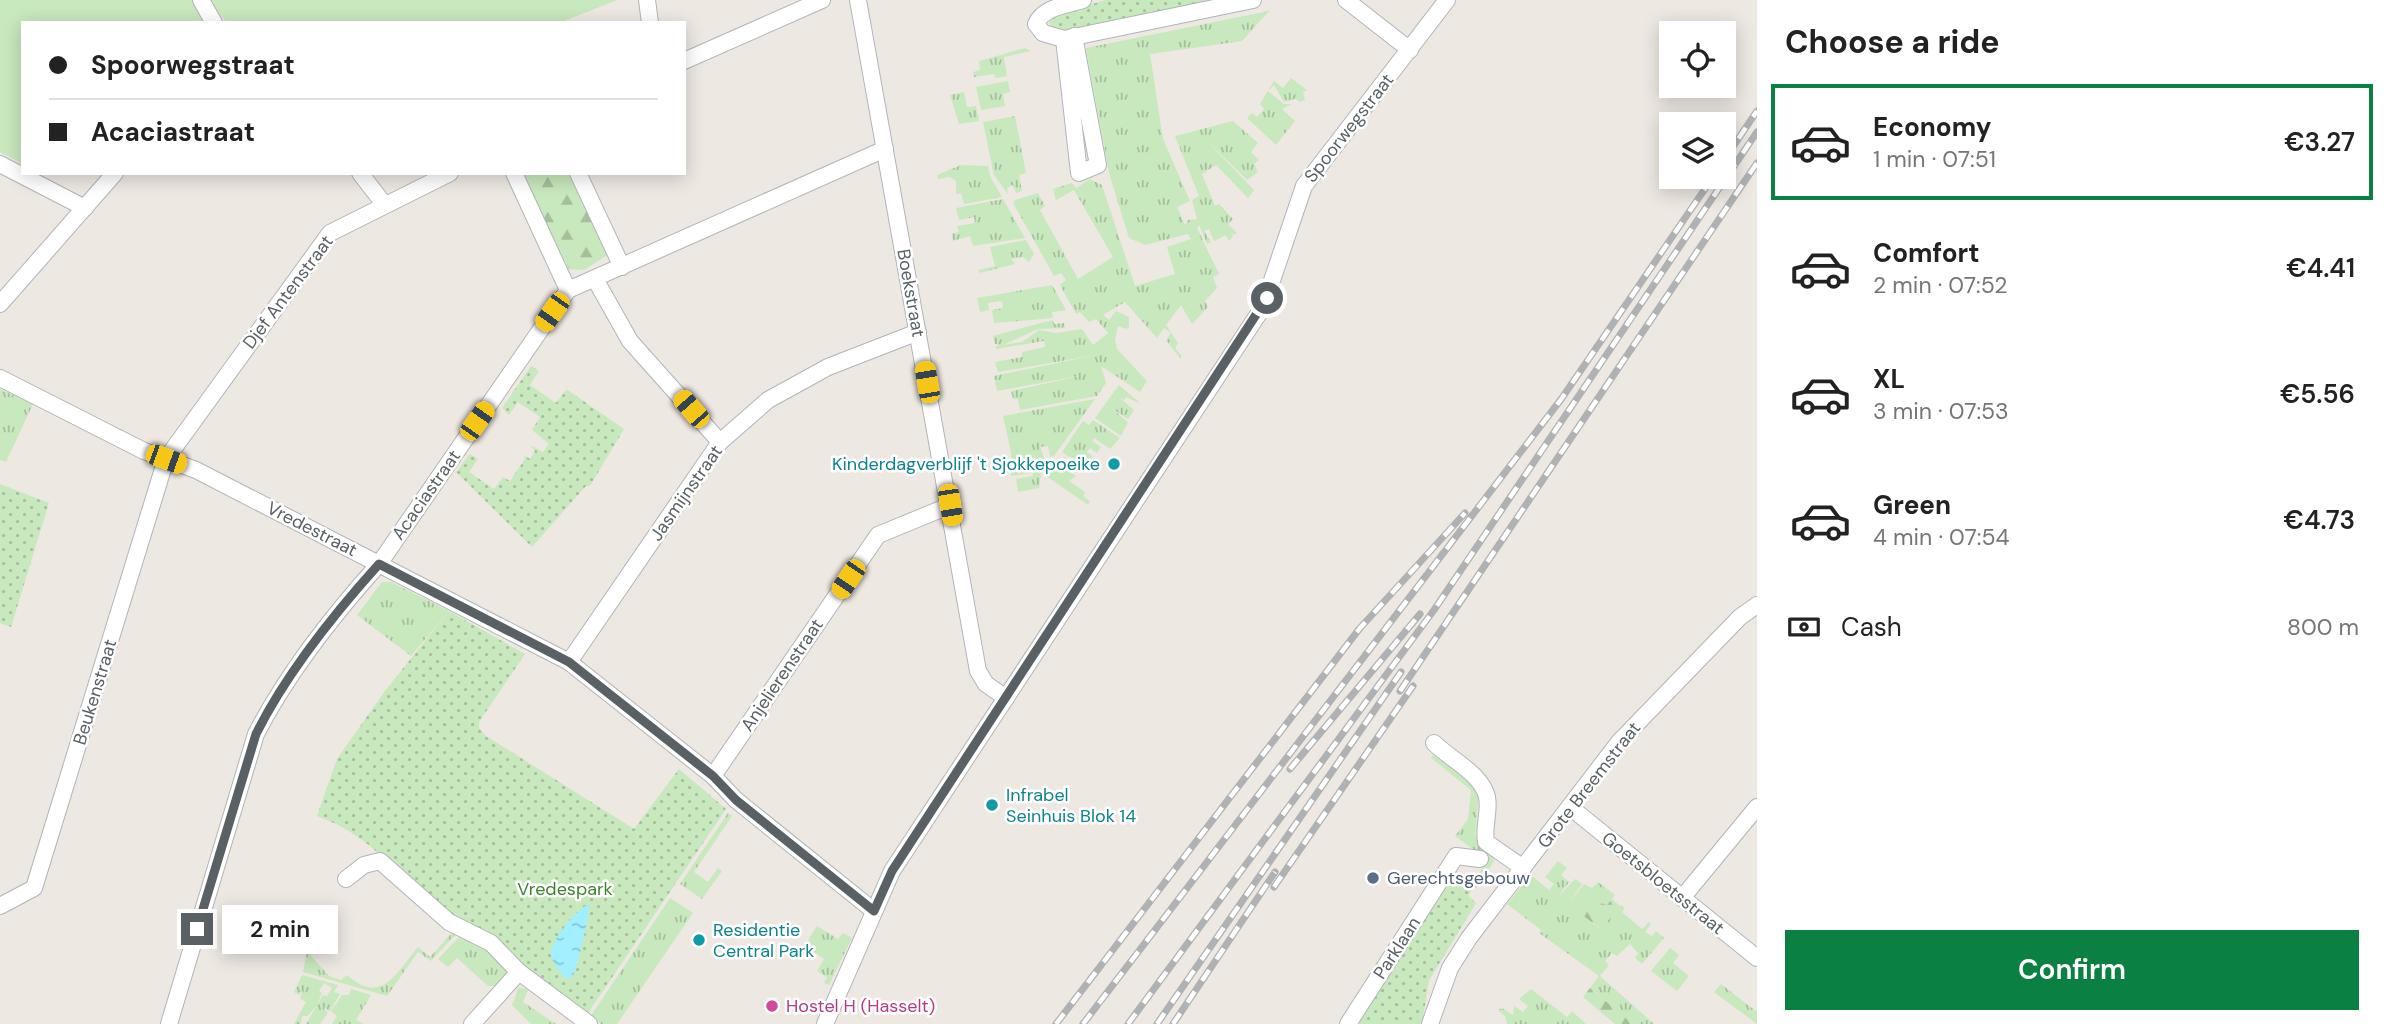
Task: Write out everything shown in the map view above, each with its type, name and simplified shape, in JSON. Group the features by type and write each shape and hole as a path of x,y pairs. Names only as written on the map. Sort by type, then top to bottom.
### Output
{"street":[{"path":"201,0 213,21"},
{"path":"647,0 650,21"},
{"path":"686,60 822,0"},
{"name":"Boekstraat","path":"858,0 978,671 986,684 1006,698"},
{"path":"1083,0 1040,16 1036,24 1043,33 1069,38 1253,0"},
{"path":"1346,0 1410,50"},
{"name":"Spoorwegstraat","path":"825,1024 892,871 1263,307 1304,186 1447,0"},
{"path":"1069,38 1098,165 1079,173 1069,38"},
{"path":"515,175 568,290 885,149"},
{"path":"0,164 21,175"},
{"path":"21,175 85,208"},
{"path":"0,304 113,175"},
{"path":"362,175 384,204"},
{"name":"Djef Antenstraat","path":"166,459 330,233 446,175"},
{"path":"579,175 622,267"},
{"path":"595,279 630,341 720,442"},
{"name":"Acaciastraat","path":"169,1024 256,734 271,705 334,615 379,564 568,290"},
{"name":"Jasmijnstraat","path":"569,662 720,442 780,393 828,367 918,332"},
{"name":"Vredestraat","path":"0,378 144,451 196,470 569,662 713,776 736,800 874,911"},
{"name":"Beukenstraat","path":"0,906 34,888 166,459"},
{"name":"Anjelierenstraat","path":"713,776 878,535 950,505"},
{"name":"Grote Breemstraat","path":"1430,1024 1450,968 1619,742 1740,617 1757,605"},
{"path":"1434,743 1481,782 1487,797 1488,811 1484,830 1486,842 1523,868"},
{"name":"Goetsbloetsstraat","path":"1570,807 1757,958"},
{"path":"1682,898 1757,807"},
{"name":"Parklaan","path":"1348,1024 1456,856 1480,859"},
{"path":"346,879 364,865 380,861 449,922 491,943 519,972 589,1024"},
{"path":"472,1024 519,972"}],"green space":[{"path":"0,0 617,0 564,21 225,21 219,14 212,21 21,21 21,163 0,152"},
{"path":"1106,0 1224,0 1056,35 1049,22 1055,15"},
{"path":"1269,11 1242,41 1150,54 1163,139 1190,201 1177,207 1185,225 1188,220 1197,219 1192,200 1199,196 1175,136 1233,121 1258,143 1251,152 1259,160 1254,164 1258,172 1247,180 1205,139 1254,190 1248,198 1216,165 1202,174 1215,206 1219,204 1233,219 1228,224 1237,233 1234,235 1231,232 1233,236 1229,241 1226,235 1214,241 1209,229 1204,231 1211,242 1207,244 1199,225 1197,228 1219,274 1213,277 1217,288 1205,301 1208,307 1192,324 1181,305 1166,325 1178,343 1175,348 1182,356 1180,358 1166,340 1171,333 1164,328 1157,338 1125,302 1103,315 1109,320 1116,311 1129,317 1129,327 1126,329 1118,326 1115,339 1117,349 1147,381 1140,392 1101,366 1106,383 1097,396 1020,410 1018,399 1013,399 1011,391 1084,375 997,391 994,376 1096,355 998,372 995,362 1022,357 1022,352 1045,347 1044,341 996,349 996,346 1022,342 1039,330 1056,333 1082,329 1093,345 1108,333 1096,319 1089,322 1080,312 1076,314 1060,285 1066,280 1061,273 1054,276 1013,203 1015,200 1038,193 1045,206 1040,210 1078,279 1113,257 1074,190 1056,200 1053,189 1072,183 1076,188 1090,179 1102,185 1135,286 1175,274 1167,247 1191,239 1188,234 1145,245 1129,238 1109,173 1086,48"},
{"path":"1025,48 1031,51 1004,57 1007,76 996,78 994,74 974,77 973,72 980,70 979,61"},
{"path":"1291,78 1307,90 1303,92 1305,100 1284,102 1274,85 1268,91 1284,104 1292,104 1282,109 1295,121 1276,145 1247,118 1252,113 1257,117 1264,109 1260,104 1274,81 1283,88"},
{"path":"1008,81 1010,92 1003,94 1005,106 981,110 976,87"},
{"path":"964,92 967,107 976,106 979,121 959,124 950,95"},
{"path":"1015,116 1026,173 1019,175 1022,191 1016,193 1013,185 1007,188 1008,194 994,175 983,122"},
{"path":"961,165 988,166 991,178 1002,197 964,204 961,193 956,194 956,181 950,177 938,179 937,175"},
{"path":"523,175 573,175 609,254 584,270 569,269"},
{"path":"1003,199 1025,238 973,246 970,236 953,241 952,234 959,232 957,226 975,223 974,217 959,220 956,208"},
{"path":"1026,240 1034,254 1029,262 1023,257 1011,259 1015,264 980,273 978,270 995,266 990,247"},
{"path":"1052,285 1066,310 1052,312 1053,318 994,323 992,310 1003,308 1002,301 988,303 989,310 980,312 977,298"},
{"path":"1053,320 1054,324 1064,323 1065,328 1038,329 1003,345 995,344 993,336"},
{"path":"531,366 539,371 530,385 556,403 566,390 569,391 624,429 590,486 586,486 532,547 456,472 470,454 478,459 469,472 494,489 503,477 510,481 525,459 524,455 530,459 535,451 530,445 543,452 549,444 532,430 540,417 518,402 509,415 502,408"},
{"path":"1119,385 1141,404 1126,397 1124,400 1119,397 1134,410 1128,419 1111,408 1128,422 1121,436 1095,418"},
{"path":"0,389 33,404 6,462 0,460"},
{"path":"1095,399 1054,456 1050,457 1048,446 1040,447 1047,466 1041,474 1039,488 1018,492 1016,479 1033,476 1032,469 1043,467 1042,459 1032,461 1030,473 1011,476 1011,452 1003,416"},
{"path":"1093,420 1120,438 1110,449 1094,438 1092,441 1101,447 1097,453 1090,448 1087,452 1093,457 1086,468 1062,452 1083,421 1089,425"},
{"path":"1056,462 1076,476 1069,481 1085,492 1083,496 1090,501 1088,505 1046,476"},
{"path":"0,484 49,503 11,627 0,623"},
{"path":"382,582 391,582 449,611 411,656 357,615"},
{"name":"Vredespark","path":"449,611 525,654 479,722 479,728 486,736 634,829 679,769 726,809 584,1019 450,921 388,862 355,835 317,816 337,759 385,691"},
{"path":"1434,754 1473,781 1479,792 1475,834 1496,858 1476,888 1464,882 1472,889 1468,896 1476,903 1429,980 1454,877 1474,880 1488,860 1455,836 1468,819 1471,790 1431,758"},
{"path":"728,813 732,816 694,872 708,882 718,868 722,871 702,899 680,884"},
{"path":"1558,861 1567,868 1561,875 1569,882 1558,897 1575,879 1582,884 1568,904 1584,884 1592,888 1598,882 1615,895 1607,905 1601,903 1595,906 1595,896 1575,910 1600,929 1621,905 1625,908 1622,912 1642,929 1649,922 1651,924 1645,932 1652,936 1656,931 1664,938 1642,964 1635,958 1638,953 1630,944 1617,956 1612,953 1605,961 1609,965 1600,976 1654,1024 1633,1024 1590,988 1599,976 1539,933 1541,930 1507,904 1531,875 1549,890 1554,884 1545,877"},
{"path":"1451,876 1472,889 1468,896 1476,903 1429,980 1422,1024 1359,1024 1399,952"},
{"path":"1587,888 1595,891 1595,906 1601,903 1607,905 1612,899 1620,906 1601,929 1575,910 1577,898"},
{"path":"670,898 693,913 617,1024 601,1024 590,1017"},
{"path":"321,922 325,925 322,930 337,942 332,949 323,941 311,956 329,976 341,980 347,975 359,984 370,987 379,987 387,982 418,947 430,957 453,932 456,934 431,961 418,952 387,996 303,972 307,952"},
{"path":"817,926 838,939 843,933 852,938 829,985 824,983 827,977 817,971 824,959 805,945"},
{"path":"460,936 477,938 508,966 504,986 488,986 457,958 448,967 438,959"},
{"path":"1670,948 1679,955 1673,963 1689,976 1677,991 1651,971"},
{"path":"302,975 338,985 334,992 340,994 330,1011 323,1007 328,1013 320,1024 306,1024 323,995 327,996 332,988 324,983 319,991 322,993 317,1005 308,1016 302,1016 301,1024 294,1024 306,1002 300,998 303,990 299,995 294,992"},
{"path":"1721,984 1757,1012 1757,1024 1714,992"},
{"path":"519,987 528,990 523,1002 556,1024 531,1024 512,1005"},
{"path":"1590,988 1633,1024 1615,1024 1583,997"},
{"path":"351,989 371,995 356,1020 364,1024 332,1024 337,1016 331,1011 342,995 349,995"},
{"path":"1531,989 1567,1017 1572,1011 1586,1024 1507,1024 1505,1016 1498,1010 1502,1008 1513,1015 1514,1006 1523,1012 1528,1006 1519,999"}],"water":[{"path":"589,904 577,964 572,978 566,978 552,960 552,948 572,918"}],"railway":[{"path":"1736,142 1757,111"},
{"path":"1128,1024 1434,610 1757,132"},
{"path":"1400,691 1757,163"},
{"path":"1083,1024 1562,398 1705,189"},
{"path":"1056,1024 1360,628 1465,513"},
{"path":"1290,769 1420,614"},
{"path":"1157,1024 1401,672"},
{"path":"1274,887 1413,686"},
{"path":"1173,1024 1275,872"}],"place":[{"name":"Kinderdagverblijf 't Sjokkepoeike","path":"1114,464"},
{"name":"Infrabel Seinhuis Blok 14","path":"992,805"},
{"name":"Gerechtsgebouw","path":"1373,878"},
{"name":"Residentie Central Park","path":"699,940"},
{"name":"Hostel H (Hasselt)","path":"772,1006"}],"route":[{"path":"197,929 256,734 271,705 342,604 379,564 569,662 713,776 736,800 874,911 892,871 1257,318 1267,298"}]}
